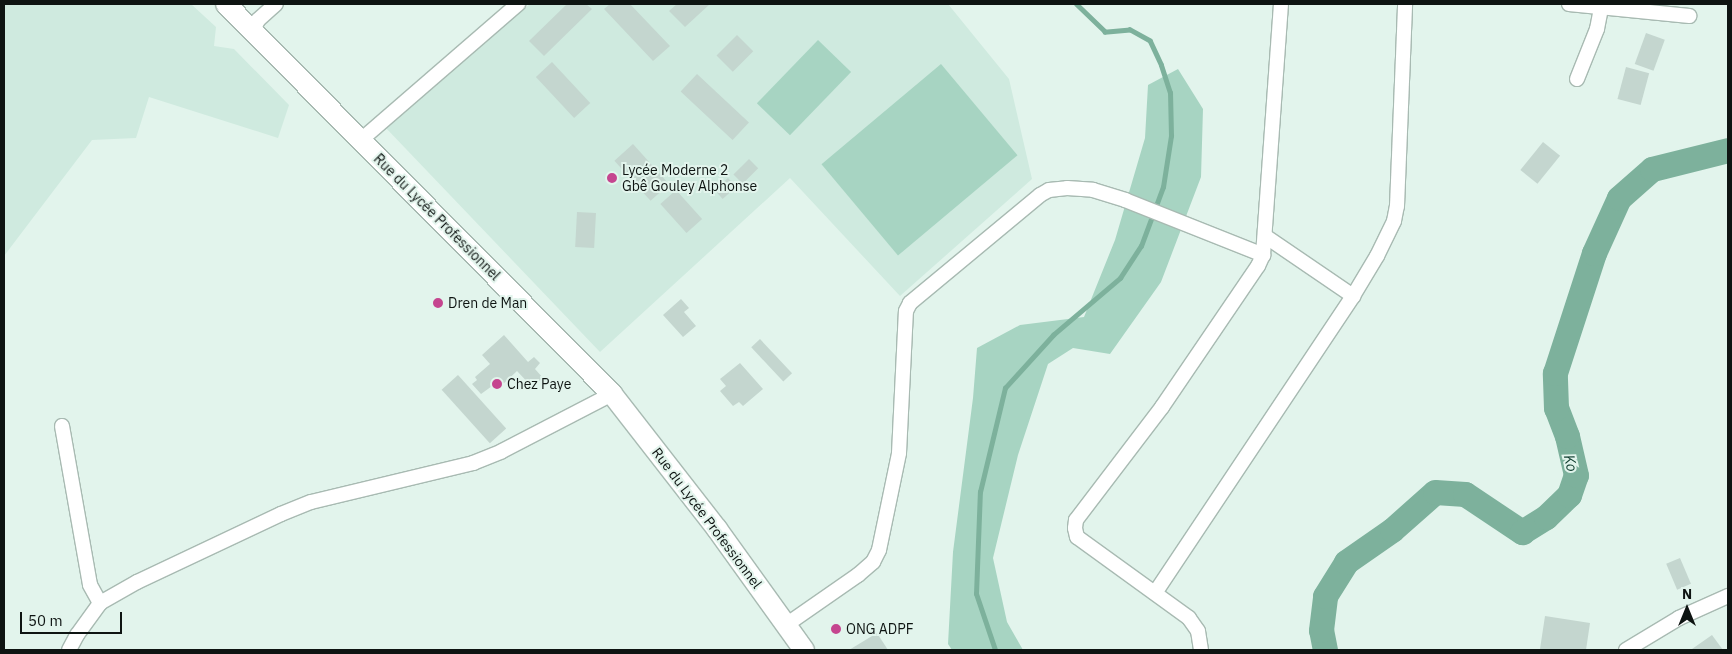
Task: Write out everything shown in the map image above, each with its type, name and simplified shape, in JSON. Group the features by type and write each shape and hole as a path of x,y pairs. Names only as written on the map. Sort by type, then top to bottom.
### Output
{"main road":[{"name":"Rue du Lycée Professionnel","path":"226,4 252,25 361,140 612,394 717,529 804,650"}],"street":[{"path":"252,25 276,4"},
{"path":"361,140 518,4"},
{"path":"1202,650 1195,624 1077,538 1075,528 1076,520 1162,407 1258,266 1263,255 1281,4"},
{"path":"1155,593 1353,296 1377,256 1394,221 1397,206 1405,4"},
{"path":"1569,4 1601,5 1689,16"},
{"path":"1576,79 1597,29 1601,5"},
{"path":"786,625 858,575 873,562 879,550 899,453 906,311 910,304 1040,195 1049,190 1066,188 1093,190 1125,200 1263,255"},
{"path":"1264,236 1353,296"},
{"path":"68,650 100,603 137,582 281,514 310,502 473,463 502,451 612,394"},
{"path":"62,426 90,585 100,603"},
{"path":"1626,650 1679,618 1728,596"}],"shaded area":[{"path":"4,4 191,4 216,27 214,46 234,49 289,105 278,138 149,97 136,138 92,140 4,256"},
{"name":"Lycée Moderne 2 Gbê Gouley Alphonse","path":"530,4 948,4 1009,79 1032,179 900,296 790,178 600,352 385,127"}],"green space":[{"path":"818,40 851,72 790,135 757,103"},
{"path":"941,64 1017,155 898,255 821,164"},
{"path":"1178,69 1203,109 1201,177 1161,282 1110,354 1073,348 1048,364 1018,455 993,558 1007,622 1023,650 952,650 948,644 953,552 973,398 977,348 1020,325 1084,317 1115,240 1145,138 1148,85"}],"building":[{"path":"567,4 586,4 592,9 544,56 529,41"},
{"path":"610,4 630,4 670,46 653,61 604,9"},
{"path":"677,4 710,4 685,27 669,11"},
{"path":"1646,33 1665,40 1654,71 1635,64"},
{"path":"737,35 753,51 733,72 716,56"},
{"path":"552,62 590,103 574,118 536,77"},
{"path":"1626,67 1649,73 1641,105 1617,99"},
{"path":"697,74 749,122 733,140 681,92"},
{"path":"1543,142 1560,156 1537,184 1520,170"},
{"path":"633,144 669,184 651,201 614,161"},
{"path":"749,159 758,168 743,184 733,175"},
{"path":"728,178 736,187 723,199 715,190"},
{"path":"676,190 702,219 686,233 660,204"},
{"path":"577,212 596,213 594,248 575,247"},
{"path":"681,299 689,308 684,312 696,326 683,337 663,315"},
{"path":"504,335 528,362 534,357 540,363 535,369 543,378 532,387 517,371 502,385 499,381 481,394 472,384 477,380 475,377 490,364 482,355"},
{"path":"760,339 792,373 783,382 751,347"},
{"path":"740,363 763,389 743,406 739,402 733,406 720,391 726,386 720,379"},
{"path":"458,375 506,429 490,443 442,390"},
{"path":"1680,558 1691,584 1677,590 1666,564"},
{"path":"1545,616 1590,623 1586,650 1540,649"},
{"path":"877,633 888,650 849,650"},
{"path":"1712,635 1723,650 1692,649"}],"waterway":[{"path":"995,650 976,594 980,492 1005,388 1053,335 1120,278 1141,246 1163,187 1171,136 1170,93 1161,65 1150,41 1130,30 1105,32 1076,4"},
{"name":"Ko","path":"1325,650 1321,630 1325,596 1346,562 1392,530 1435,492 1465,494 1522,532 1546,517 1569,495 1576,475 1567,436 1556,408 1555,373 1594,253 1619,198 1652,169 1728,150"}],"place":[{"name":"Lycée Moderne 2 Gbê Gouley Alphonse","path":"612,178"},
{"name":"Dren de Man","path":"438,303"},
{"name":"Chez Paye","path":"497,384"},
{"name":"ONG ADPF","path":"836,629"}]}
